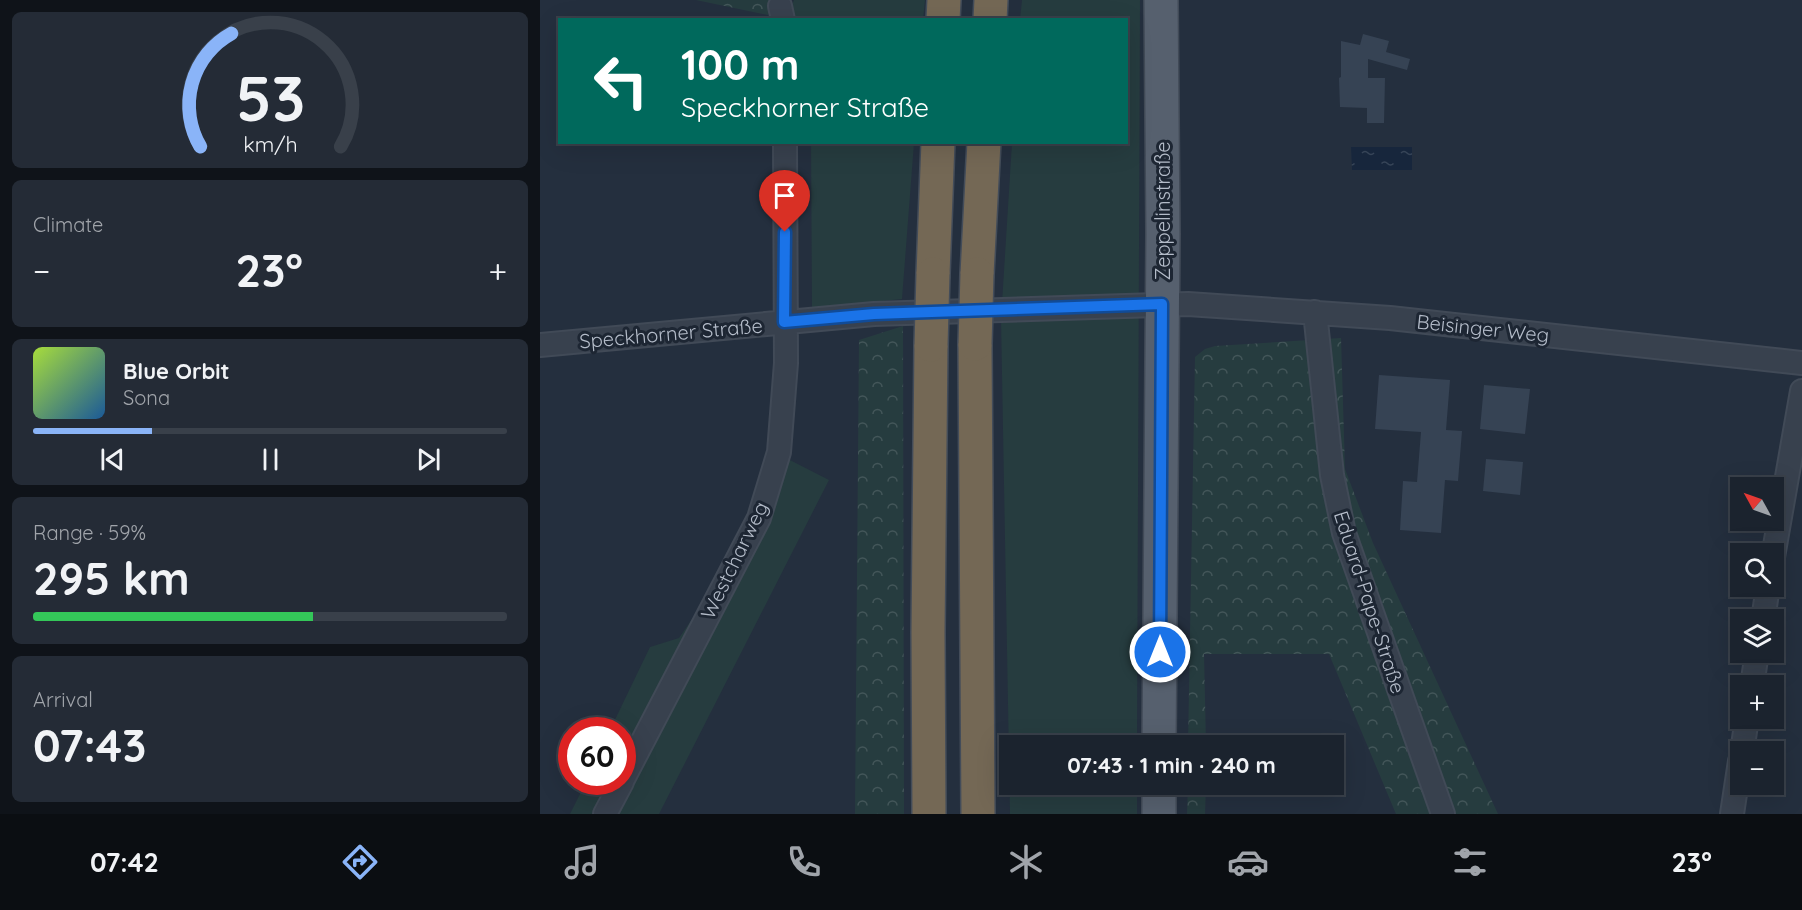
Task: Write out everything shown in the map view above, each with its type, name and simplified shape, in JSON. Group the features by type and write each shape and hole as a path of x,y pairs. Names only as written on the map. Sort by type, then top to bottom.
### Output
{"highway":[{"path":"943,18 944,0"},
{"path":"990,18 992,0"},
{"path":"929,814 930,345 938,144"},
{"path":"978,814 975,344 984,144"}],"main road":[{"name":"Zeppelinstraße","path":"1159,735 1161,0"},
{"path":"1159,795 1159,814"}],"street":[{"name":"Westcharweg","path":"636,754 759,518 779,452 786,363 784,322 785,144"},
{"name":"Beisinger Weg","path":"1162,304 1390,318 1802,363"},
{"name":"Speckhorner Straße","path":"540,345 874,314 1162,304"},
{"name":"Eduard-Pape-Straße","path":"1315,312 1332,475 1344,533 1443,814"},
{"path":"1775,543 1802,391"},
{"name":"Westcharweg","path":"605,814 615,795"},
{"path":"1732,814 1735,795"}],"green space":[{"path":"696,0 773,0 768,15"},
{"path":"794,0 925,0 923,18 793,18"},
{"path":"1022,0 1140,0 1137,735 1009,735 1001,319 1012,144 1128,144 1128,18 1020,18"},
{"path":"811,144 914,144 902,299 812,308"},
{"path":"903,326 904,814 855,814 859,340"},
{"path":"1341,338 1345,469 1373,543 1498,814 1396,814 1329,654 1204,654 1206,735 1188,735 1195,357 1205,349 1215,346"},
{"path":"784,457 829,480 659,814 570,814 580,795 636,795 636,717 616,717 650,647 679,638 736,555"},
{"path":"1010,795 1137,795 1137,814 1010,814"},
{"path":"1188,795 1206,795 1205,814 1187,814"}],"water":[{"path":"1351,147 1412,147 1412,170 1352,170"}],"building":[{"path":"1363,34 1389,41 1386,52 1410,59 1407,70 1368,59 1368,78 1385,78 1384,123 1367,123 1367,108 1340,107 1341,41 1360,45"},
{"path":"1379,375 1450,380 1446,430 1462,431 1458,481 1445,480 1441,533 1400,530 1403,481 1417,482 1421,432 1375,429"},
{"path":"1484,385 1530,389 1525,434 1480,429"},
{"path":"1486,459 1523,462 1520,495 1483,491"}],"route":[{"path":"785,232 784,322 874,314 1162,304 1160,652"}]}
